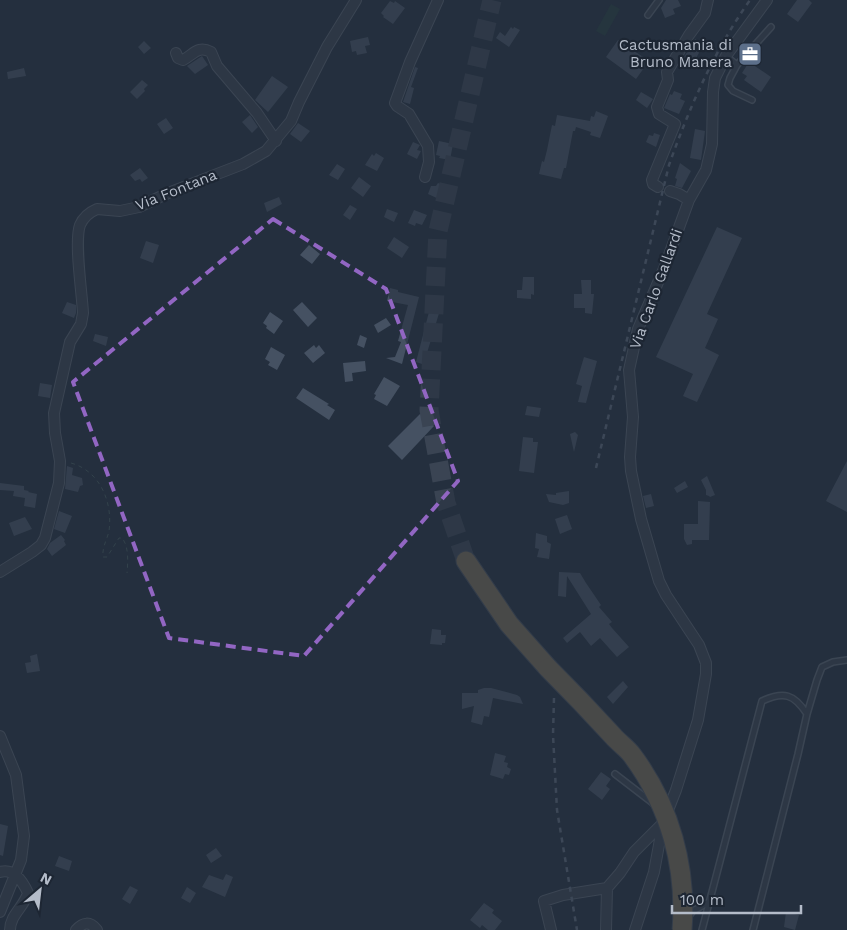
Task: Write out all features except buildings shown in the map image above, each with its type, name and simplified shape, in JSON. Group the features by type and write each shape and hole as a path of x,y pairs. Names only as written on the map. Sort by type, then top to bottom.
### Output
{"highway":[{"path":"466,561 508,624 631,754 648,780 670,827 680,868 684,907 682,930"}],"street":[{"name":"Via Fontana","path":"0,572 32,552 46,538 59,483 60,461 54,413 70,342 81,324 83,313 78,242 80,226 85,218 97,209 120,211 139,207 168,193 243,164 266,151 291,121 327,47 356,0"},
{"path":"426,177 429,162 428,146 409,114 395,103 410,62 438,0"},
{"path":"658,188 653,184 652,180 675,124 659,114 657,107 668,80 667,72 689,35 705,13 708,0"},
{"name":"Via Carlo Gallardi","path":"665,818 698,720 706,674 706,663 696,638 666,595 654,566 641,519 631,471 630,457 633,417 630,370 638,329 665,266 689,200 706,170 712,144 713,92 719,67 767,0"},
{"path":"176,53 178,58 183,60 198,50 202,49 211,52 217,66 276,140"},
{"path":"670,191 689,200"},
{"path":"0,736 16,775 24,836 21,860 0,912"},
{"path":"606,930 607,888 634,852 665,818"},
{"path":"635,930 654,872 665,818"},
{"path":"0,872 5,870 16,875 28,894 26,902 16,912 10,924 10,930"},
{"path":"551,930 544,901 563,895 607,888"},
{"path":"76,930 81,924 87,922 97,930"}],"lane":[{"path":"648,14 659,0"},
{"path":"752,100 738,95 728,85 737,65 771,28"},
{"path":"726,56 737,65"},
{"path":"753,930 817,680 822,667 833,662 847,660"},
{"path":"702,930 762,701 775,695 786,695 799,702 807,714"},
{"path":"615,774 665,818"},
{"path":"677,930 693,911 710,902"}],"path":[{"path":"60,461 73,463 86,469 97,480 105,493 110,506 110,520 103,557 107,557 119,538 122,538 125,540 127,553 127,573"}],"highlighted area":[{"path":"273,219 386,289 458,481 304,656 169,638 73,382"}],"green space":[{"path":"611,4 620,9 605,36 596,31"}],"tunnel":[{"path":"466,561 446,503 429,410 438,231 492,0"}],"railway":[{"path":"596,468 669,165 685,122 714,59 750,0"},
{"path":"554,698 553,735 557,810 577,930"}],"place":[{"name":"Cactusmania di Bruno Manera","path":"750,54"}]}
